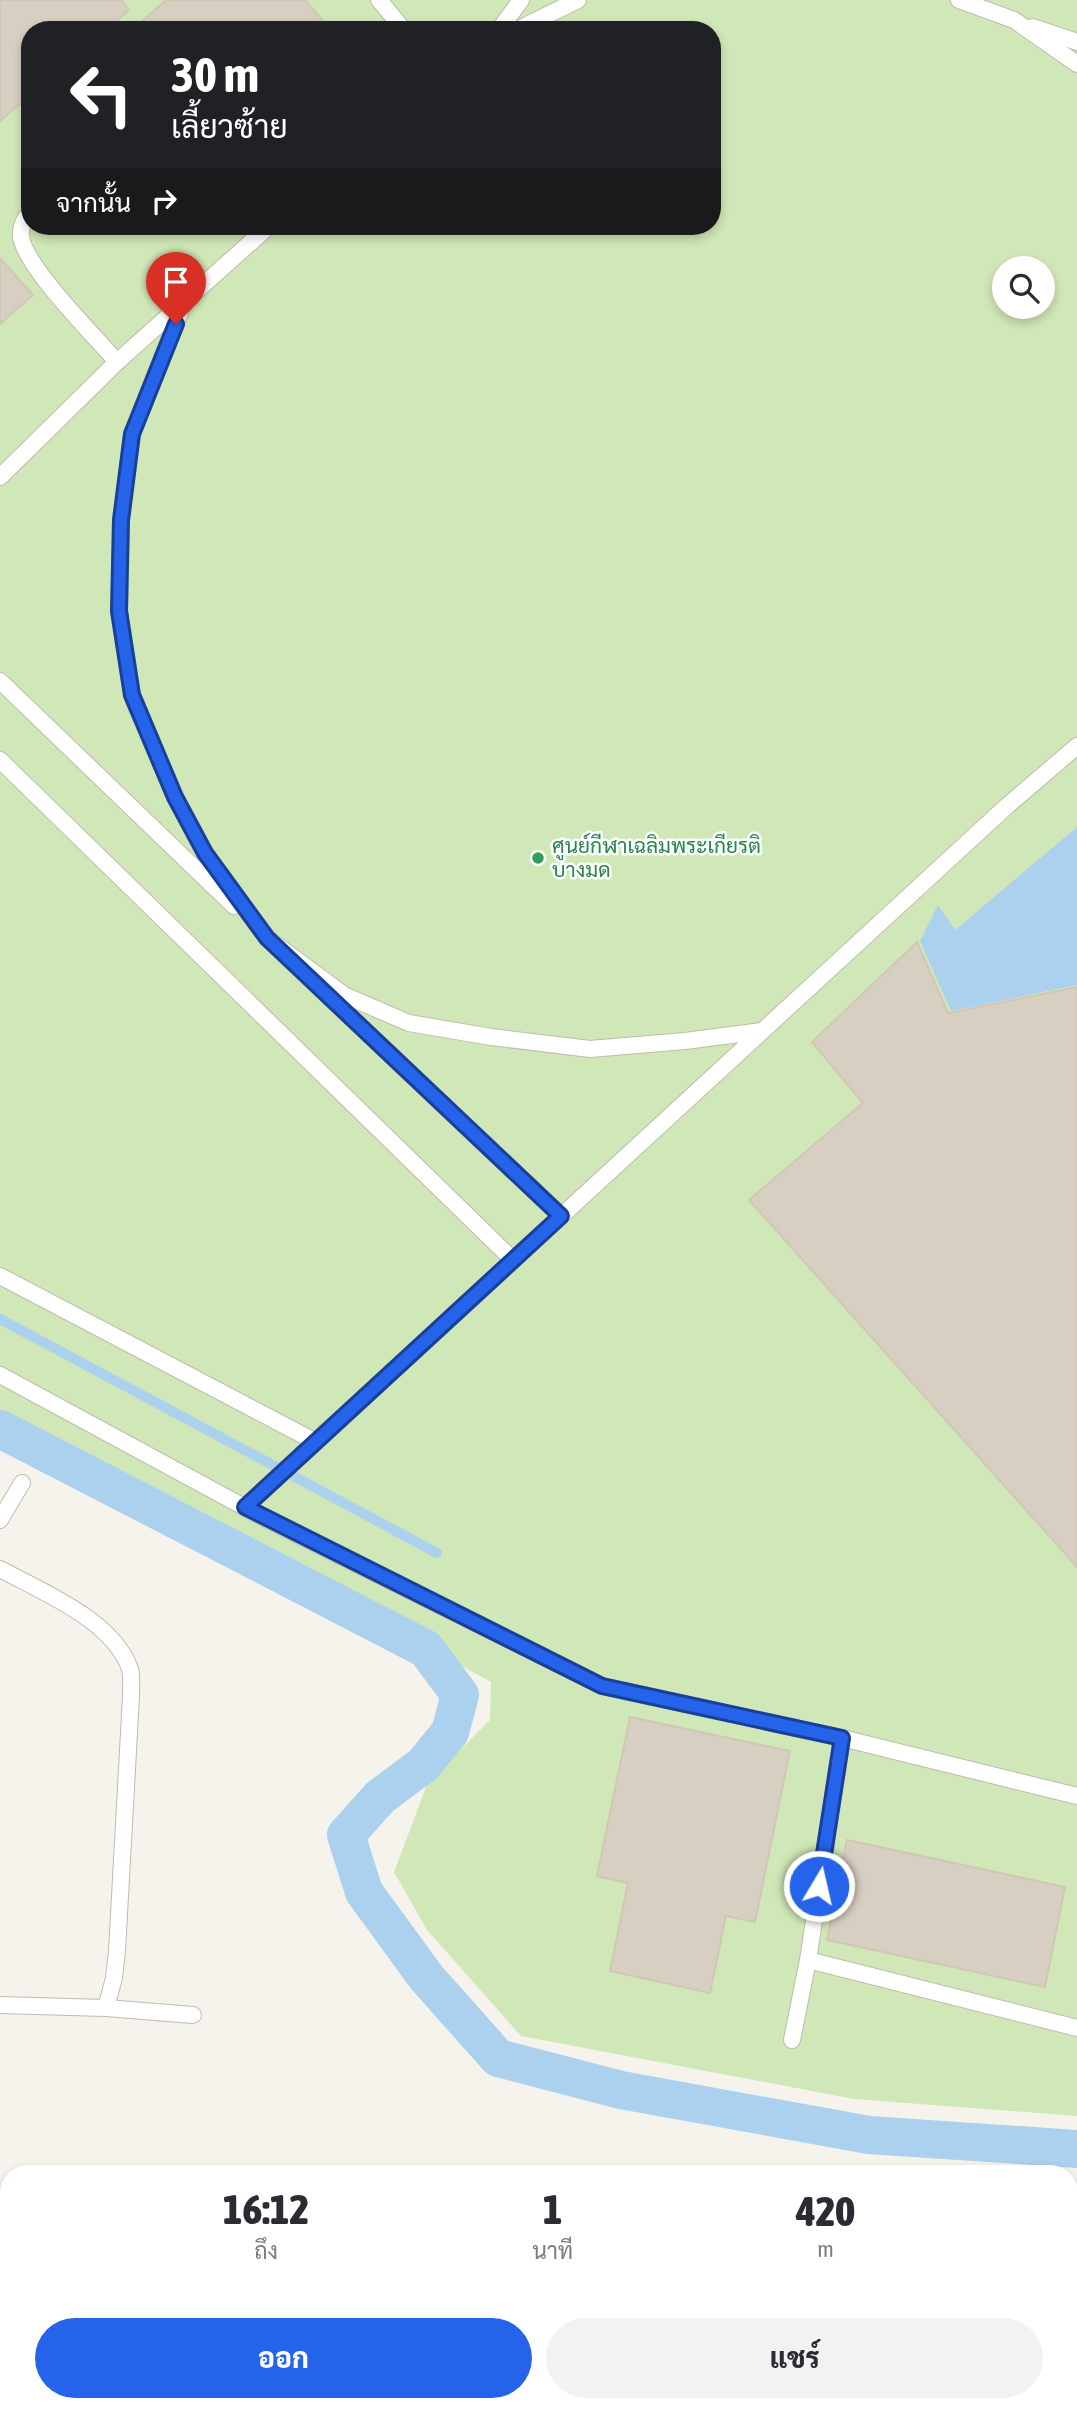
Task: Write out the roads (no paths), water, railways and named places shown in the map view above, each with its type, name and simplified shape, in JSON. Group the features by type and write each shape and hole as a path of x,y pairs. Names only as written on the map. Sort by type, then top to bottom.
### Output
{"lane":[{"path":"379,0 396,21"},
{"path":"506,21 521,0"},
{"path":"534,21 578,0"},
{"path":"959,0 1077,42"},
{"path":"1014,20 1077,64"},
{"path":"21,230 20,234 32,263 117,362"},
{"path":"0,477 117,362 259,235"},
{"path":"184,302 132,434 121,520 119,611 132,695 175,797 205,853 267,938 344,995 409,1023 491,1037 590,1049 762,1031"},
{"path":"0,681 561,1216"},
{"path":"245,1507 1007,806 1077,746"},
{"path":"0,760 513,1260"},
{"path":"0,1276 316,1442"},
{"path":"0,1376 245,1507 602,1686 842,1738 1077,1796"},
{"path":"0,1520 22,1483"},
{"path":"0,1569 86,1616 113,1641 130,1670 131,1696 117,1951 114,1978 106,2008"},
{"path":"792,2040 842,1738"},
{"path":"807,1960 1077,2028"},
{"path":"0,2005 106,2008 193,2015"}],"water":[{"path":"1077,827 1077,985 951,1011 920,941 938,905 955,930"}],"waterway":[{"path":"0,1319 437,1553"},
{"path":"0,1429 426,1649 460,1695 450,1732 423,1765 380,1797 346,1835 364,1892 426,1977 498,2058 621,2090 869,2135 1077,2149"}],"place":[{"name":"ศูนย์กีฬาเฉลิมพระเกียรติ บางมด","path":"538,858"}]}
